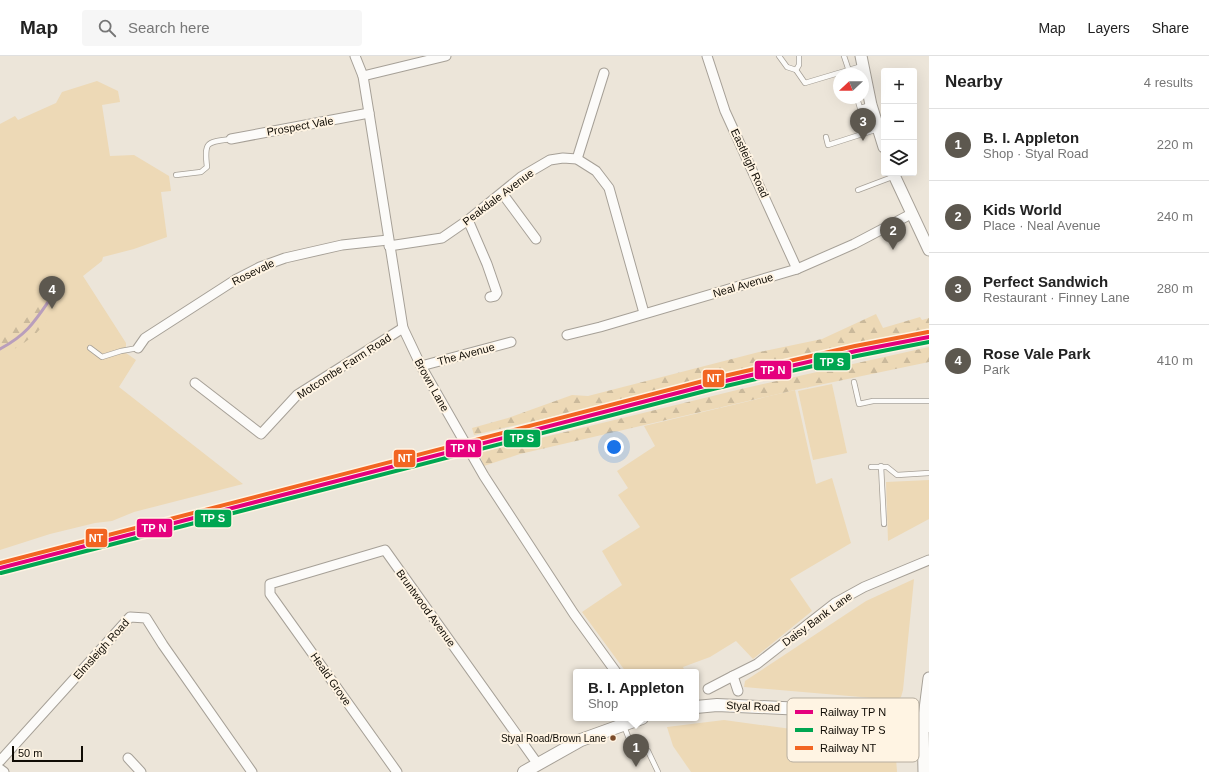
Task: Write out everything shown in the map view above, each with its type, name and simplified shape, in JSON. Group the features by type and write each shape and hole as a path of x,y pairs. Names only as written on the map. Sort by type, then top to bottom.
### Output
{"main road":[{"name":"Styal Road","path":"699,707 717,705 787,708"},
{"path":"524,772 537,763 581,740 633,721"}],"street":[{"name":"Brown Lane","path":"355,56 363,76 403,328 420,366 474,460 574,614 614,669"},
{"path":"363,76 446,56"},
{"name":"Eastleigh Road","path":"707,56 725,111 797,269"},
{"path":"862,61 871,105 882,140"},
{"path":"604,73 578,159 596,171 610,188 644,314"},
{"name":"Prospect Vale","path":"231,139 369,113"},
{"name":"Peakdale Avenue","path":"389,243 442,238 468,220 521,177 550,160 563,158 578,159"},
{"path":"894,176 929,250"},
{"path":"502,193 536,239"},
{"name":"Neal Avenue","path":"567,335 797,269 854,244 911,214"},
{"path":"468,220 487,264 497,293 495,296 490,297"},
{"name":"Rosevale","path":"138,348 144,338 235,280 260,267 285,258 334,247 389,243"},
{"name":"Motcombe Farm Road","path":"195,383 261,434 297,395 403,328"},
{"name":"The Avenue","path":"420,366 511,342"},
{"name":"Bruntwood Avenue","path":"270,584 385,550 537,763"},
{"name":"Daisy Bank Lane","path":"708,689 757,664 836,603 864,587 929,560"},
{"name":"Heald Grove","path":"270,584 270,594 397,772"},
{"name":"Elmsleigh Road","path":"0,761 130,617 137,616 146,618 163,645 252,772"},
{"path":"733,676 738,691"},
{"path":"924,772 929,678"},
{"path":"128,758 141,772"},
{"path":"0,768 4,772"}],"lane":[{"path":"779,56 787,67 796,70 805,83 833,76"},
{"path":"796,70 799,65 799,56"},
{"path":"844,56 848,68"},
{"path":"854,68 862,61"},
{"path":"859,104 860,108 871,105"},
{"path":"826,137 828,145 878,129"},
{"path":"176,175 201,172 207,167 207,146 211,142 231,139"},
{"path":"858,190 892,176"},
{"path":"90,348 102,357 121,351 138,348"},
{"path":"854,382 859,404 872,401 929,401"},
{"path":"881,466 884,524"},
{"path":"871,467 887,467 897,475 929,473"},
{"path":"624,724 631,744 648,750 658,772"}],"green space":[{"path":"97,81 118,91 120,102 102,105 110,156 134,155 169,176 171,191 161,192 167,237 134,249 103,257 102,261 83,276 126,343 126,353 136,360 119,387 243,484 134,512 112,521 95,523 50,534 0,550 0,124 15,116 18,120 56,103 62,92"},
{"path":"44,296 48,296 50,306 49,316 44,325 27,341 0,356 0,337 23,322"},
{"path":"876,314 883,328 920,317 922,320 929,318 929,329 474,435 472,428 508,418 572,395 588,396 759,352 822,339"},
{"path":"929,347 929,362 795,390 520,454 484,466 479,453 741,389"},
{"path":"832,384 847,453 813,460 798,391"},
{"path":"795,390 816,484 832,478 851,543 790,579 812,611 753,659 736,641 710,657 683,667 684,669 624,669 582,612 622,585 602,551 640,527 618,495 628,488 617,471 655,446 644,426"},
{"path":"929,480 929,519 888,541 886,482"},
{"path":"914,579 903,690 901,697 873,698 744,687 745,681 866,601"},
{"path":"724,720 787,728 787,762 896,762 897,772 691,772 673,746 667,727"}],"waterway":[{"path":"0,349 18,338 36,320 53,295"}],"transit line":[{"path":"0,568 712,384 856,351 929,337"},
{"path":"1,573 713,389 857,356 929,342"}],"rail line":[{"name":"NT","path":"0,563 711,379 855,346 928,332"}],"place":[{"name":"Perfect Sandwich","path":"863,141"},
{"name":"Kids World","path":"893,250"},
{"name":"Rose Vale Park","path":"52,309"},
{"name":"Styal Road/Brown Lane","path":"613,738"},
{"name":"B. I. Appleton","path":"636,767"}]}
